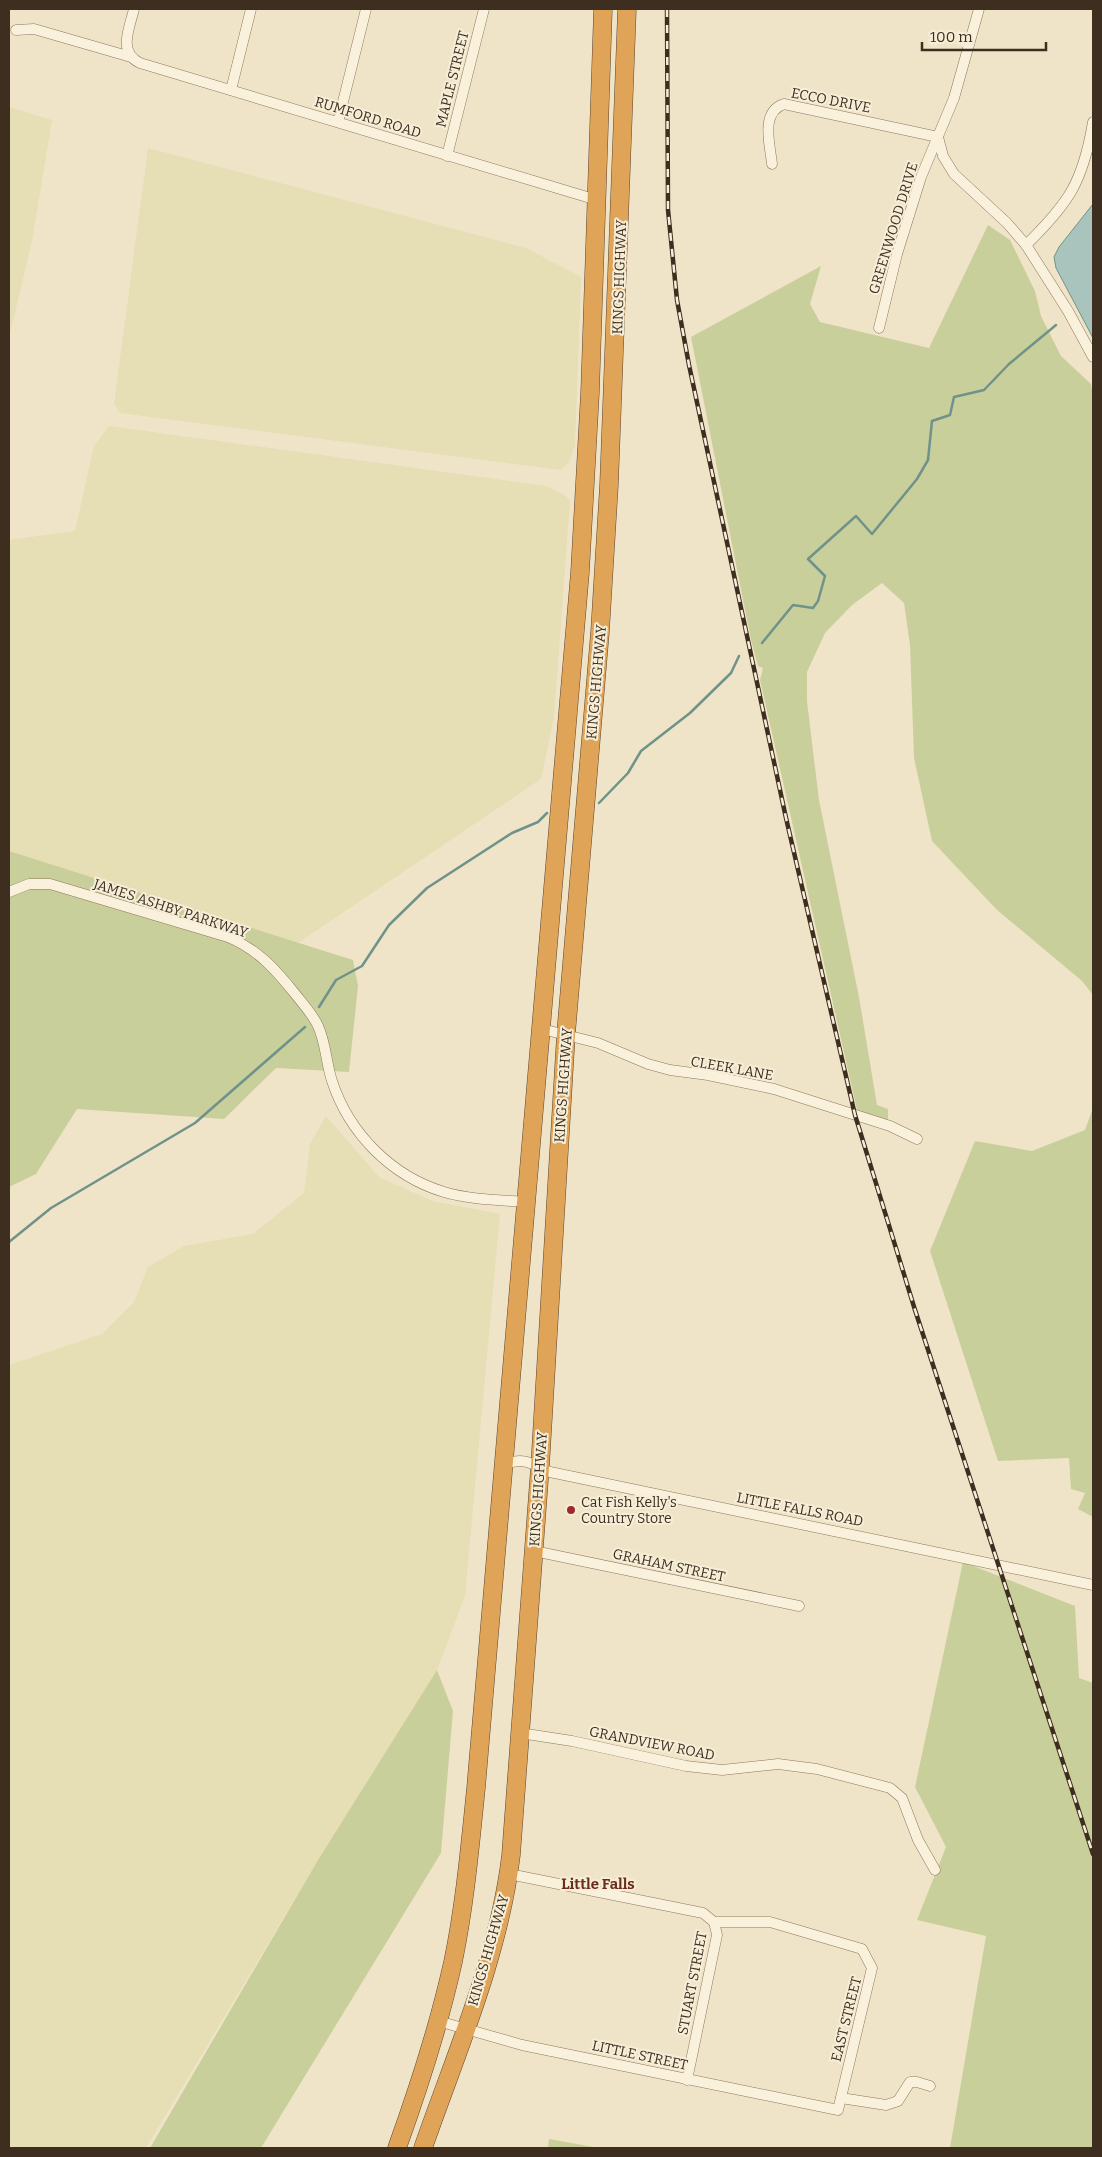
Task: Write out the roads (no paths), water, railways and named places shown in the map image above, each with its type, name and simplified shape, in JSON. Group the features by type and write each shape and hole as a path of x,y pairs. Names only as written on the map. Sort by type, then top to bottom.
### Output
{"highway":[{"name":"KINGS HIGHWAY","path":"397,2148 438,2021 453,1960 467,1878 568,723 585,482 603,9"},
{"name":"KINGS HIGHWAY","path":"422,2148 496,1934 509,1874 540,1467 566,1034 600,632 610,485 627,9"},
{"path":"585,482 610,485"}],"street":[{"path":"130,55 126,41 134,9"},
{"path":"231,90 251,9"},
{"path":"338,122 366,9"},
{"name":"MAPLE STREET","path":"447,156 484,9"},
{"name":"GREENWOOD DRIVE","path":"879,328 897,254 918,187 954,98 979,9"},
{"name":"RUMFORD ROAD","path":"16,30 34,29 130,55 140,63 597,200"},
{"name":"ECCO DRIVE","path":"772,164 769,117 776,107 784,104 938,137"},
{"path":"1026,245 1058,212 1076,185 1088,154 1093,122"},
{"path":"938,137 943,156 954,174 1007,223 1026,245 1068,311 1093,357"},
{"name":"JAMES ASHBY PARKWAY","path":"9,892 29,884 50,884 228,938 252,948 272,965 313,1017 322,1036 331,1079 344,1109 356,1128 380,1156 410,1177 442,1191 474,1198 527,1202"},
{"name":"CLEEK LANE","path":"542,1029 598,1043 648,1064 670,1070 708,1075 774,1089 890,1126 917,1139"},
{"name":"LITTLE FALLS ROAD","path":"504,1465 519,1460 535,1463 550,1472 591,1481 1093,1585"},
{"name":"GRAHAM STREET","path":"534,1551 799,1606"},
{"name":"GRANDVIEW ROAD","path":"520,1733 713,1769 735,1770 778,1764 817,1768 890,1788 902,1798 918,1840 935,1870"},
{"path":"509,1874 703,1913 714,1922"},
{"name":"EAST STREET","path":"714,1922 770,1922 862,1949 867,1953 872,1968 838,2110"},
{"name":"STUART STREET","path":"687,2080 717,1935 714,1922"},
{"name":"LITTLE STREET","path":"438,2021 522,2045 838,2110"},
{"path":"841,2098 893,2104 902,2097 910,2082 930,2086"}],"water":[{"path":"1093,204 1093,338 1056,268 1054,257 1059,247"}],"waterway":[{"path":"762,643 793,605 813,608 818,601 825,576 808,559 856,516 872,534 917,479 928,460 932,421 950,415 954,397 984,390 1009,364 1056,325"},
{"path":"599,803 628,773 641,751 690,713 731,673 739,656"},
{"path":"319,1007 336,980 362,966 389,925 427,888 512,833 538,822 547,813"},
{"path":"9,1242 51,1208 195,1123 305,1027"}],"railway":[{"path":"667,9 668,210 677,300 689,365 786,818 855,1115 915,1310 1093,1854"}],"place":[{"name":"Cat Fish Kelly's Country Store","path":"571,1510"}],"district":[{"name":"Little Falls","path":"598,1884"}]}
